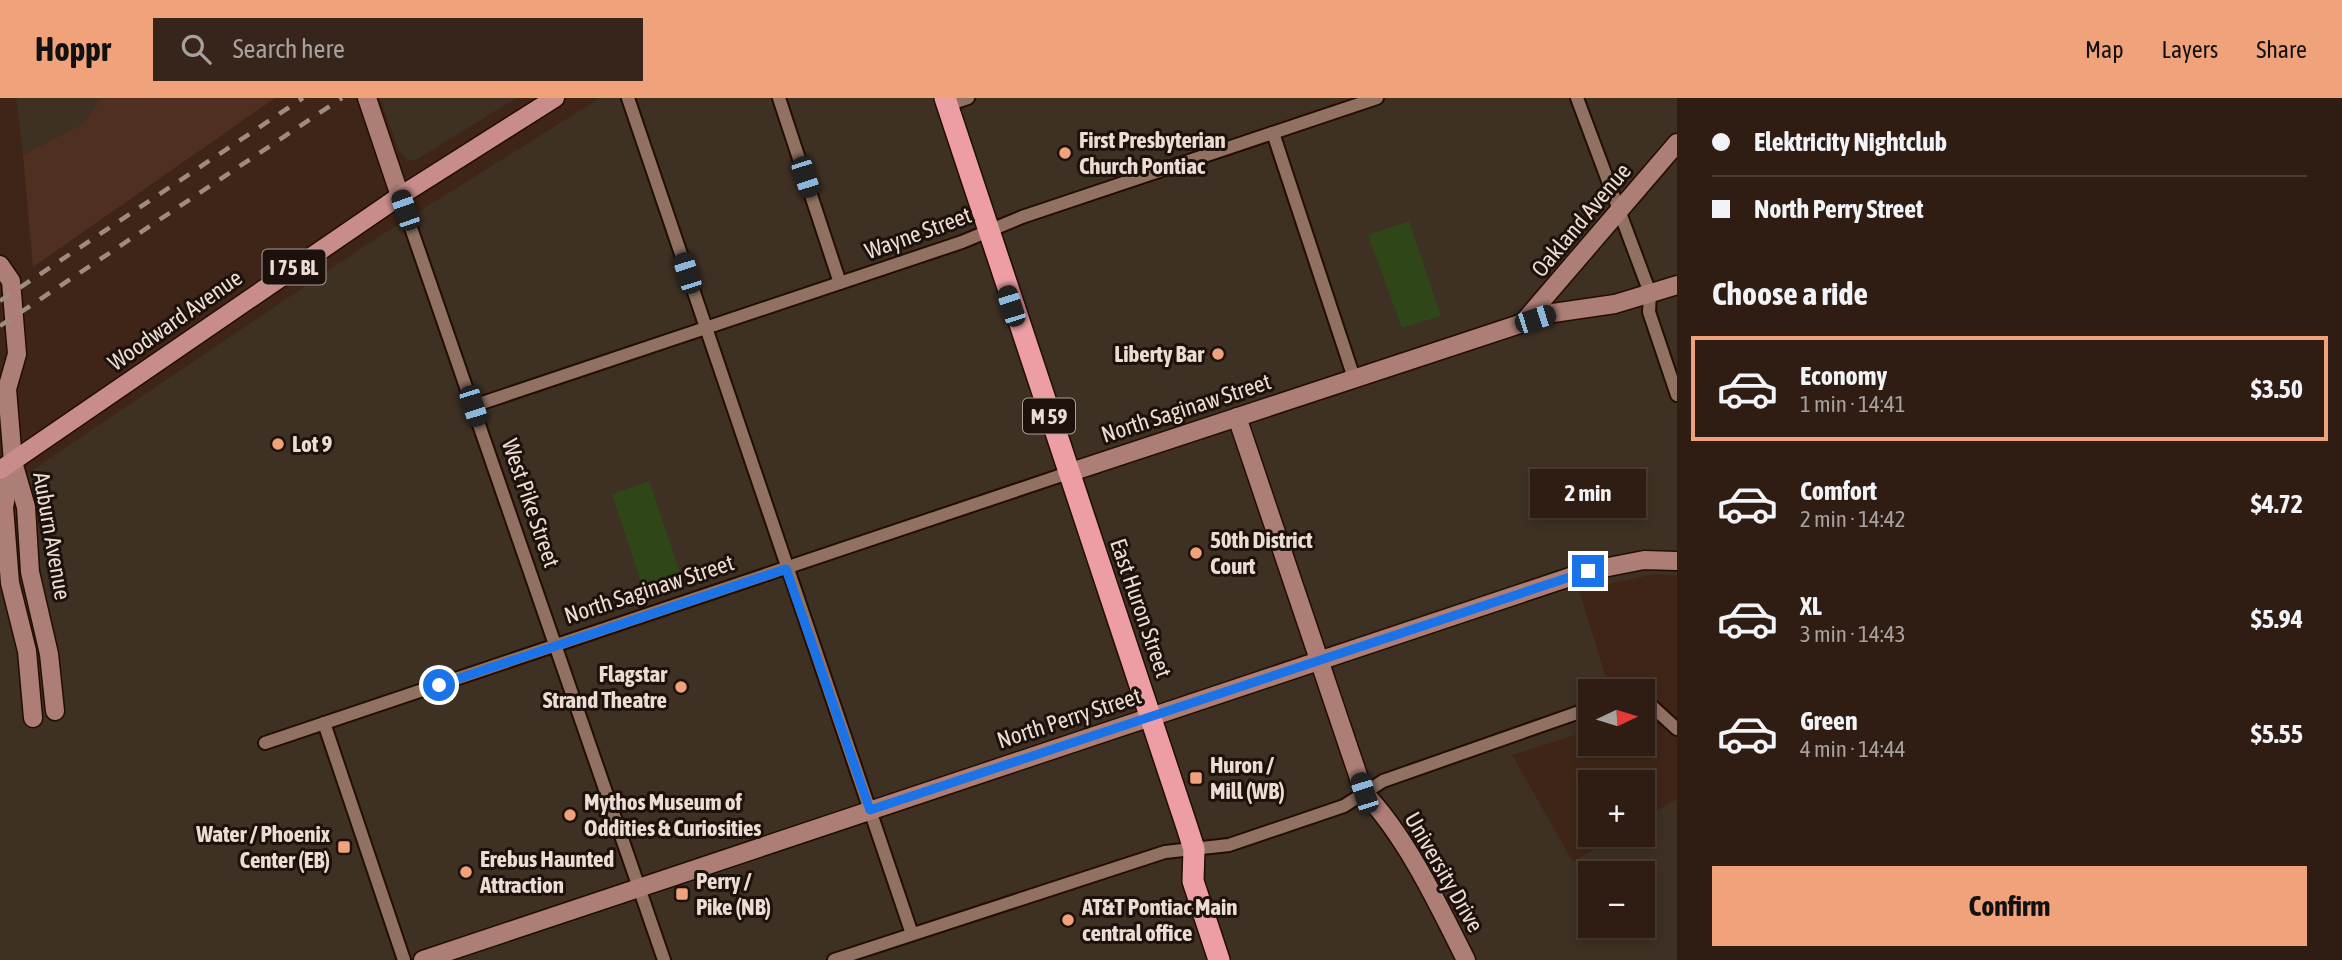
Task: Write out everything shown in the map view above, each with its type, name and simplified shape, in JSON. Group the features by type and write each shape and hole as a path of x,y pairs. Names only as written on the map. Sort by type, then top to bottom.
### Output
{"highway":[{"name":"M 59","path":"946,102 1069,473"},
{"name":"East Huron Street","path":"1069,473 1194,849 1194,881 1219,960"}],"main road":[{"name":"Woodward Avenue","path":"6,466 400,195 555,98"}],"street":[{"name":"West Pike Street","path":"367,98 664,960"},
{"path":"628,98 912,934"},
{"path":"779,98 839,283"},
{"path":"946,102 968,98"},
{"name":"Wayne Street","path":"473,406 1377,98"},
{"path":"1577,98 1650,293 1650,312 1677,395"},
{"path":"1273,133 1354,379"},
{"name":"Oakland Avenue","path":"1518,325 1542,304 1677,143"},
{"path":"0,265 11,281 17,354 4,383 6,466"},
{"name":"North Saginaw Street","path":"265,743 1553,313 1615,304 1677,285"},
{"name":"University Drive","path":"1237,417 1364,793 1378,807 1440,907 1466,960"},
{"name":"Auburn Avenue","path":"6,466 26,507 30,572 49,654 55,711"},
{"name":"Auburn Avenue","path":"6,466 4,508 9,570 27,651 33,718"},
{"name":"North Perry Street","path":"423,960 1588,571 1644,561 1677,561"},
{"path":"1656,710 1677,729"},
{"path":"834,960 1165,852 1229,845 1344,806 1383,781 1578,713"},
{"path":"324,723 404,960"}],"shaded area":[{"path":"16,98 101,98 84,123 23,155"},
{"path":"101,98 275,98 33,267 23,155 84,123"},
{"path":"380,98 516,98 416,160 407,160 399,151"},
{"path":"600,98 1677,98 1677,576 1656,574 1579,590 1606,679 1578,679 1578,734 1512,755 1573,862 1598,847 1655,847 1655,812 1677,799 1677,960 0,960 0,492 375,239"},
{"path":"1043,513 1052,519 1086,606 1164,838 928,916 852,695 1011,640 975,537"}],"green space":[{"path":"1409,221 1441,316 1402,328 1368,235"},
{"path":"649,481 681,575 643,588 612,494"}],"railway":[{"path":"0,301 303,98"},
{"path":"0,326 342,98"}],"place":[{"name":"First Presbyterian Church Pontiac","path":"1065,153"},
{"name":"Liberty Bar","path":"1218,354"},
{"name":"Lot 9","path":"278,444"},
{"name":"50th District Court","path":"1196,553"},
{"name":"Flagstar Strand Theatre","path":"681,687"},
{"name":"Huron / Mill (WB)","path":"1196,778"},
{"name":"Mythos Museum of Oddities & Curiosities","path":"570,815"},
{"name":"Water / Phoenix Center (EB)","path":"344,847"},
{"name":"Erebus Haunted Attraction","path":"466,872"},
{"name":"Perry / Pike (NB)","path":"682,894"},
{"name":"AT&T Pontiac Main central office","path":"1068,920"}],"route":[{"path":"439,685 786,569 870,810 1588,571"}]}
